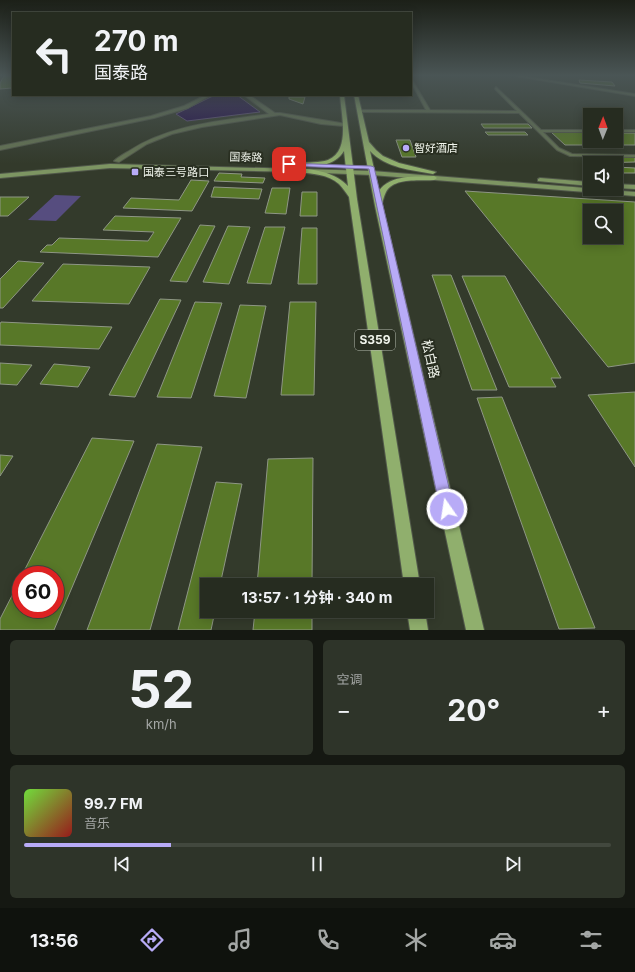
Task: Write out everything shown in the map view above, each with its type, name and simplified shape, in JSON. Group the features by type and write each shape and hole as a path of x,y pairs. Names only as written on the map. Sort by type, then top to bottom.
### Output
{"main road":[{"name":"S359","path":"343,105 353,199 411,578"},
{"name":"松白路","path":"358,105 379,206 475,630"},
{"path":"299,167 324,163 337,158 342,152 346,138"},
{"path":"366,141 373,152 385,161 433,175"},
{"path":"299,167 336,178 347,187 353,199"},
{"path":"379,206 382,194 388,185 404,180 433,175"},
{"path":"417,618 419,630"}],"street":[{"path":"0,148 152,116 189,105"},
{"path":"261,105 274,115"},
{"path":"117,161 145,143 184,129 202,125 286,114 316,122 344,124"},
{"name":"国泰路","path":"0,170 117,161 299,167 371,170 635,194"},
{"name":"国泰路","path":"0,176 110,166 299,167"},
{"name":"国泰路","path":"433,175 583,184"},
{"path":"623,186 635,187"}],"lane":[{"path":"425,105 429,112"},
{"path":"513,105 558,149 571,155 635,156"},
{"path":"359,111 520,112"},
{"path":"540,131 583,131"},
{"path":"623,131 635,132"}],"shaded area":[{"path":"194,105 251,105 260,112 187,121 176,114"},
{"path":"55,195 81,196 56,221 28,220"}],"building":[{"path":"481,124 528,124 532,128 484,128"},
{"path":"485,132 525,132 528,135 488,135"},
{"path":"551,132 583,132 583,145 565,145"},
{"path":"623,133 635,133 635,145 623,145"},
{"path":"396,140 410,140 416,157 402,157"},
{"path":"623,157 635,157 635,162 623,162"},
{"path":"623,167 635,168 635,173 623,173"},
{"path":"219,173 242,174 241,177 265,178 263,183 214,181"},
{"path":"191,180 209,181 192,211 123,208 131,198 179,200"},
{"path":"214,187 262,189 259,199 211,197"},
{"path":"272,188 290,188 286,214 265,213"},
{"path":"465,191 635,202 635,363 608,367"},
{"path":"302,192 317,192 317,216 300,216"},
{"path":"0,197 29,197 8,216 0,216"},
{"path":"115,216 181,218 158,257 40,252 47,245 52,245 59,238 148,241 154,232 103,230"},
{"path":"200,225 215,226 187,282 170,281"},
{"path":"228,226 250,227 229,284 203,282"},
{"path":"265,227 285,227 271,284 247,283"},
{"path":"302,228 317,228 317,284 298,284"},
{"path":"18,261 44,263 3,308 0,308 0,279"},
{"path":"63,264 150,267 129,304 32,301"},
{"path":"432,275 451,275 497,390 472,390"},
{"path":"462,276 505,276 561,378 551,378 556,387 509,387"},
{"path":"160,299 181,300 135,397 109,395"},
{"path":"195,302 222,303 191,398 157,397"},
{"path":"290,302 316,302 314,395 281,395"},
{"path":"240,305 266,306 246,398 214,396"},
{"path":"1,322 112,327 99,349 0,345"},
{"path":"0,363 32,365 17,385 0,384"},
{"path":"54,364 90,367 78,387 40,384"},
{"path":"635,392 635,467 588,395"},
{"path":"502,397 595,628 559,629 477,398"},
{"path":"92,438 134,441 64,606 64,566 27,566"},
{"path":"157,444 202,447 150,630 87,630"},
{"path":"0,455 13,456 0,476"},
{"path":"313,458 312,578 258,578 268,459"},
{"path":"216,482 242,484 222,578 200,578 200,618 214,618 211,630 178,630"},
{"path":"12,596 12,618 59,618 54,630 0,630 0,619"},
{"path":"254,618 312,618 312,630 253,630"}],"place":[{"name":"智好酒店","path":"406,148"},
{"name":"国泰三号路口","path":"135,172"}],"route":[{"path":"289,164 371,167 447,509"}]}
